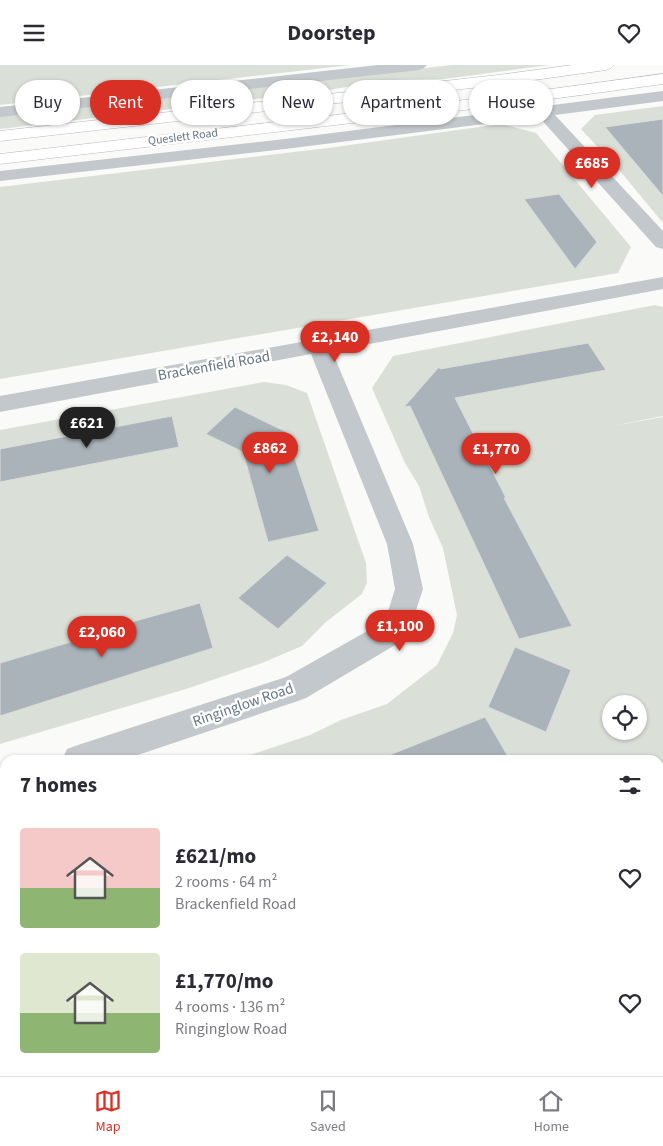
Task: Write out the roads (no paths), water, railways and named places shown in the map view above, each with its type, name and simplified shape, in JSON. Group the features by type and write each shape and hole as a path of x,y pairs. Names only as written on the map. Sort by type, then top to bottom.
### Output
{"highway":[{"name":"Queslett Road","path":"0,136 498,80 606,65"},
{"name":"Queslett Road","path":"0,159 507,100 663,79"}],"street":[{"path":"0,112 419,65"},
{"name":"Queslett Road","path":"553,112 663,96"},
{"name":"Queslett Road","path":"0,176 469,122"},
{"path":"553,122 663,243"},
{"name":"Brackenfield Road","path":"0,404 663,283"},
{"name":"Ringinglow Road","path":"93,755 295,688 397,629 409,589 400,544 319,347"}]}
